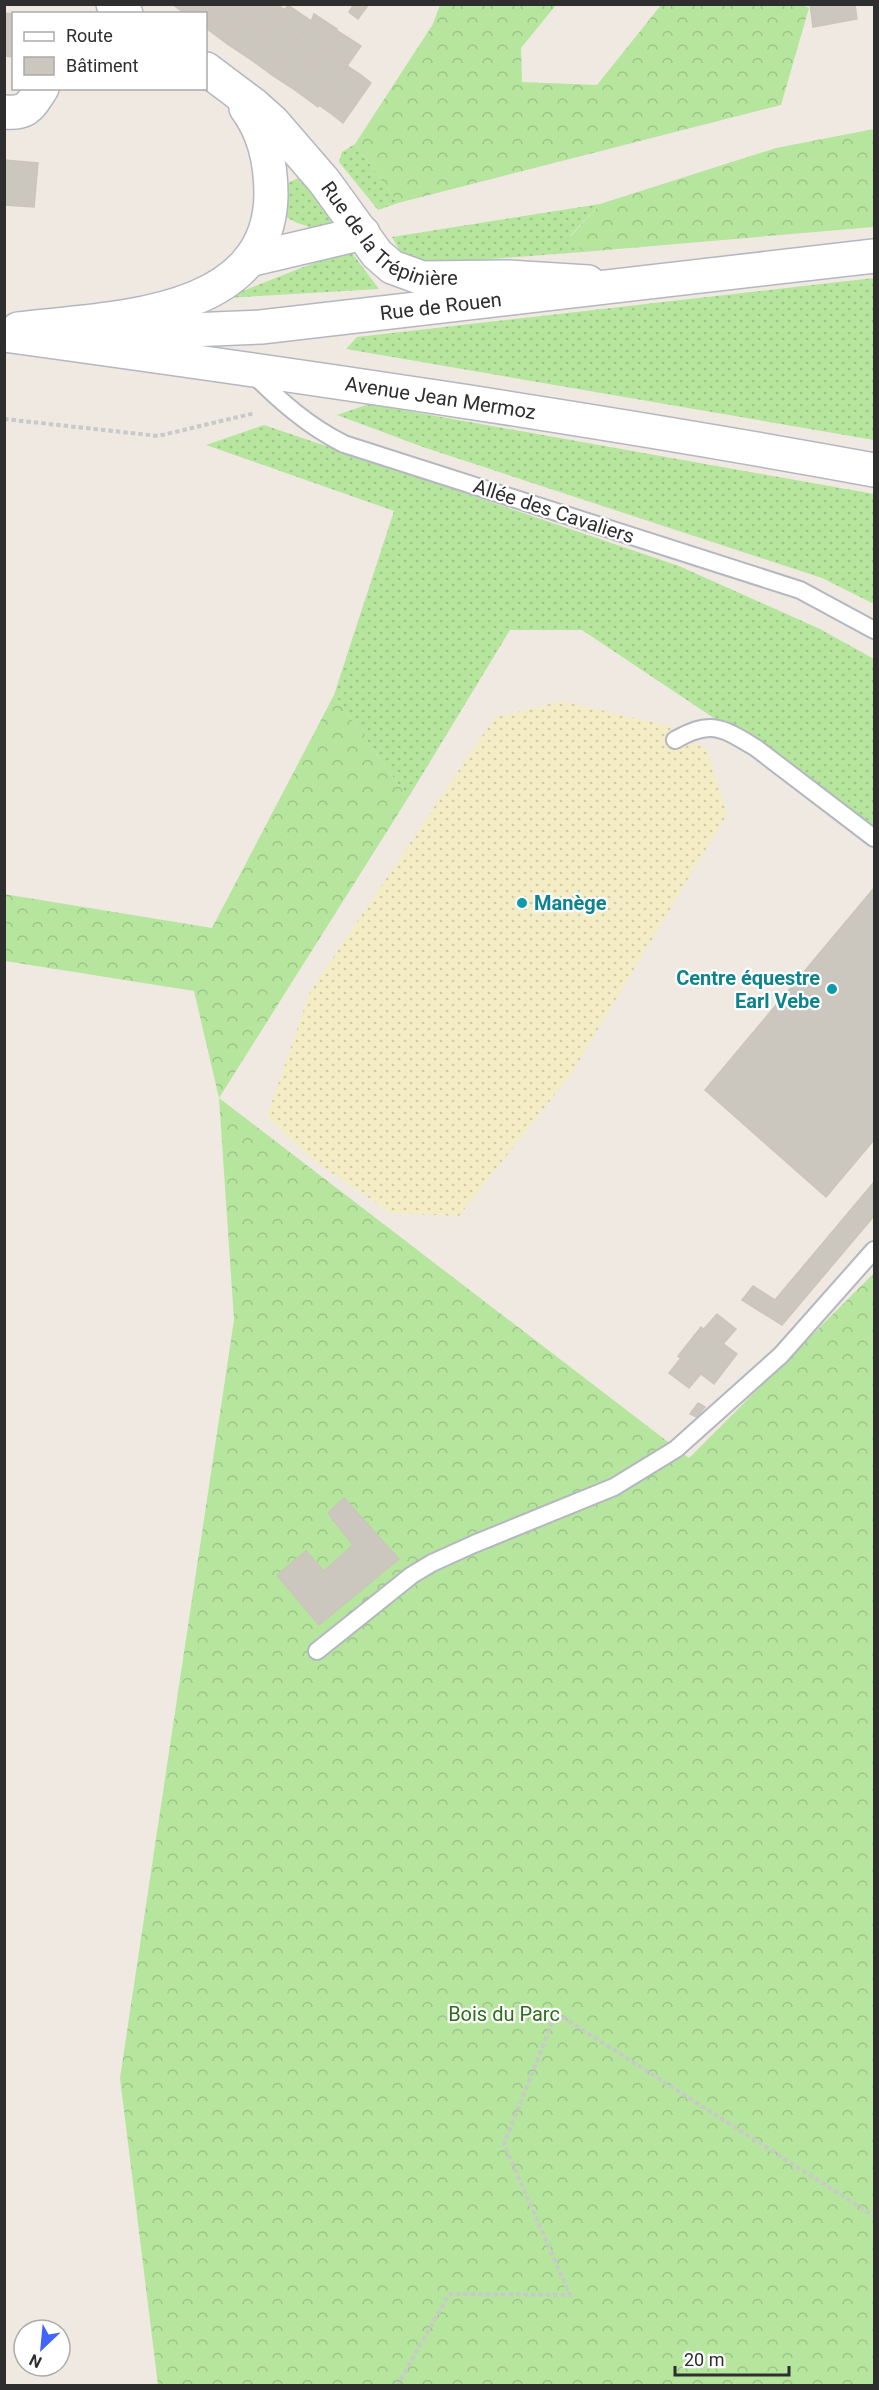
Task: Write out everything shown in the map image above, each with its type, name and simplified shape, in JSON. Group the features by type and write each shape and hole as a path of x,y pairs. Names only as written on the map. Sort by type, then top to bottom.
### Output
{"main road":[{"name":"Rue de la Trépinière","path":"217,77 255,105 280,130 324,181 376,254 392,267 422,278 539,278 630,286"},
{"name":"Rue de la Trépinière","path":"9,331 124,316 187,302 225,283 249,260 261,241 266,226 271,206 271,182 262,136 253,117 217,77"},
{"path":"4,112 18,113 26,110 41,90"},
{"path":"249,260 363,233"},
{"name":"Rue de Rouen","path":"9,331 166,331 261,327 874,256"},
{"name":"Avenue Jean Mermoz","path":"9,331 874,470"}],"lane":[{"name":"Allée des Cavaliers","path":"248,368 286,406 321,432 344,444 800,591 874,630"},
{"path":"675,740 702,727 718,729 735,736 756,748 874,838"},
{"path":"317,1651 412,1575 432,1563 614,1487 676,1449 782,1354 874,1250"}],"path":[{"path":"4,419 158,436 286,406"},
{"path":"397,2385 449,2294 570,2295 504,2144 556,2013 874,2216"}],"green space":[{"path":"440,5 556,5 521,48 522,82 597,85 661,5 803,5 809,8 781,105 398,203 355,144 433,24"},
{"path":"874,129 874,227 583,252 570,237 600,204 776,148"},
{"path":"355,144 398,203 378,210 339,162 342,152"},
{"path":"298,178 309,183 333,211 331,225 320,231 284,216 288,183"},
{"path":"600,204 570,236 583,252 424,264 401,253 392,237"},
{"path":"349,249 379,289 225,298"},
{"path":"874,278 874,440 346,349 357,337"},
{"path":"369,404 874,494 874,604 822,578 423,447 337,415"},
{"path":"264,425 679,566 820,629 874,659 874,825 582,630 510,630 408,798 334,695 394,511 206,445"},
{"path":"334,695 408,798 219,1098 194,991 5,961 4,894 212,928"},
{"name":"Bois du Parc","path":"219,1098 689,1458 874,1273 874,2385 158,2385 120,2078 234,1320"}],"sand":[{"name":"Manège","path":"561,701 669,726 707,750 727,814 571,1074 459,1216 391,1213 313,1160 267,1116 310,992 494,718"}],"building":[{"path":"172,4 189,4 183,12"},
{"path":"189,4 222,4 207,26 207,12 185,12"},
{"path":"222,4 255,4 226,43 207,26"},
{"path":"255,4 276,4 285,10 250,59 226,43"},
{"path":"354,4 369,4 358,19 349,12"},
{"path":"810,4 857,4 855,5 857,19 813,27"},
{"path":"288,5 310,20 309,27 303,34 301,33 272,75 250,59"},
{"path":"4,13 12,14 12,57 4,56"},
{"path":"314,14 337,29 295,90 272,75 301,33 303,34 309,27"},
{"path":"336,30 361,46 318,107 295,90"},
{"path":"347,66 361,75 333,115 319,105"},
{"path":"361,75 371,83 343,123 333,115"},
{"path":"4,160 38,163 34,207 4,205"},
{"name":"Centre équestre Earl Vebe","path":"874,888 874,1140 826,1197 705,1090"},
{"path":"874,1182 874,1216 782,1325 742,1300 753,1286 775,1300"},
{"path":"717,1314 736,1329 723,1344 704,1329"},
{"path":"701,1327 737,1354 714,1384 678,1356"},
{"path":"680,1359 701,1374 689,1388 669,1373"},
{"path":"698,1403 705,1407 697,1417 690,1414"},
{"path":"344,1498 399,1559 319,1625 277,1575 306,1551 324,1571 353,1545 328,1513"}],"place":[{"name":"Manège","path":"522,903"},
{"name":"Centre équestre Earl Vebe","path":"832,989"}]}
